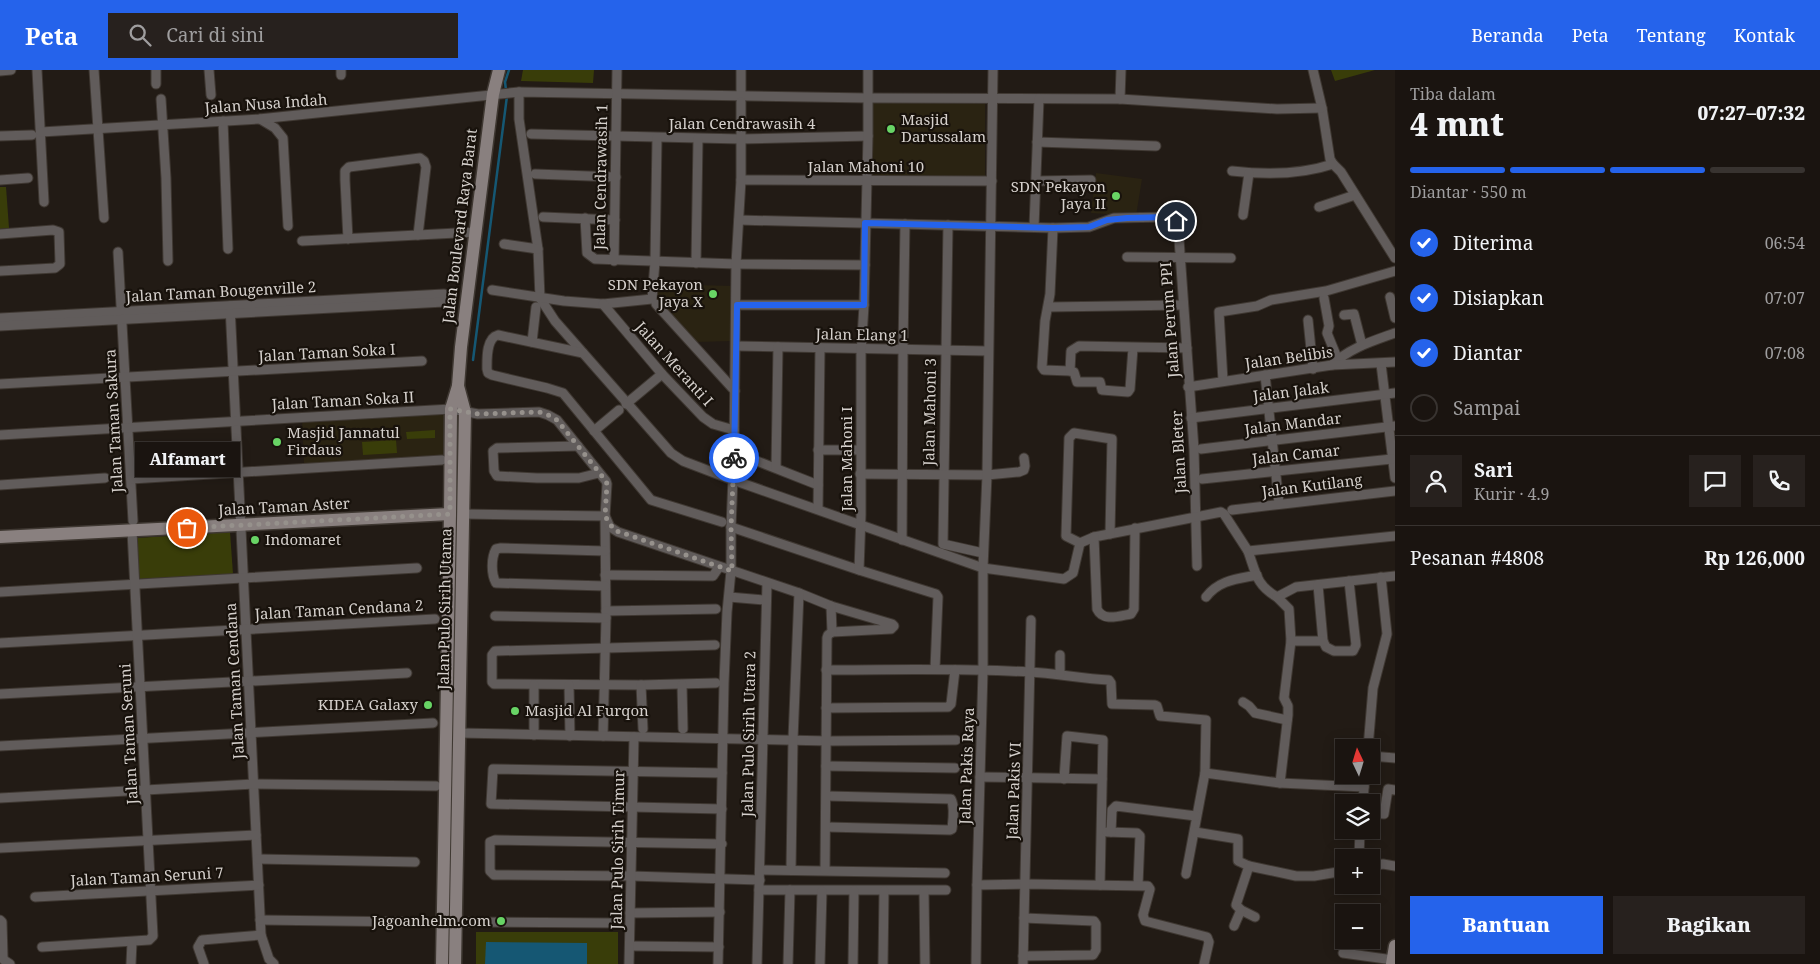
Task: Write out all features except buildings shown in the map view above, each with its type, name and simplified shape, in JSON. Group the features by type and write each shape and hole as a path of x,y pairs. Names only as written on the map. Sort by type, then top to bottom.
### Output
{"main road":[{"name":"Jalan Boulevard Raya Barat","path":"458,386 461,347 499,70"},
{"name":"Jalan Pulo Sirih Utama","path":"457,514 450,409 458,386"},
{"name":"Jalan Pulo Sirih Utama","path":"442,964 457,514 465,412 458,386"},
{"name":"Jalan Taman Aster","path":"0,538 132,526 241,525 457,514"},
{"name":"Jalan Pulo Sirih Utama","path":"455,964 459,734 456,548"},
{"path":"1392,962 1395,946"}],"street":[{"path":"0,71 11,70"},
{"path":"37,70 36,133 44,202"},
{"path":"94,70 104,218"},
{"path":"156,70 156,84"},
{"path":"209,70 212,95"},
{"name":"Jalan Cendrawasih 1","path":"614,261 617,70"},
{"path":"718,964 722,844 722,739 728,597 732,571 726,525 733,480 734,452 736,264 741,180 741,70"},
{"name":"Jalan Mahoni I","path":"859,570 868,70"},
{"name":"Jalan Pakis Raya","path":"976,964 983,670 983,568 987,475 993,70"},
{"path":"1120,99 1121,70"},
{"path":"1312,70 1333,164 1342,172 1395,258"},
{"path":"516,92 518,119 538,249 540,298 555,321 626,404 675,456 733,480 983,568 1064,579 1073,573 1080,543"},
{"name":"Jalan Nusa Indah","path":"0,136 98,128 259,119 516,92 741,99 1120,99 1277,109 1322,108"},
{"path":"161,99 166,168 168,261"},
{"path":"1034,227 1039,99"},
{"path":"259,119 275,128 283,138 288,226"},
{"path":"223,121 228,248"},
{"name":"Jalan Cendrawasih 4","path":"531,134 741,140 868,136"},
{"path":"492,290 540,298 603,304 652,299 655,262 657,138"},
{"path":"696,263 698,139"},
{"path":"1037,142 1156,146"},
{"path":"348,239 345,180 346,171 349,167 420,158 424,161 426,167 418,235"},
{"path":"1232,171 1249,173 1306,172 1333,164"},
{"path":"1243,215 1249,173"},
{"path":"535,174 616,177"},
{"path":"0,180 28,178"},
{"name":"Jalan Mahoni 10","path":"741,180 992,181"},
{"path":"1036,182 1091,180"},
{"path":"1318,207 1355,195"},
{"path":"543,216 615,220"},
{"name":"Jalan Perum PPI","path":"739,220 1053,228 1089,227 1114,218 1169,217 1176,221 1178,225 1188,387"},
{"path":"585,218 588,254 595,259 736,264 864,265"},
{"path":"902,540 905,224"},
{"name":"Jalan Mahoni 3","path":"948,225 943,544 984,553"},
{"path":"1053,228 1049,307 1045,321 1042,369 1074,372 1077,382 1100,382 1102,390 1128,392 1130,389 1133,348"},
{"path":"0,234 53,230 59,232 60,264 55,268 0,271"},
{"path":"302,241 476,232"},
{"path":"504,244 538,249"},
{"name":"Jalan Taman Sakura","path":"118,252 132,526"},
{"path":"1127,257 1231,258"},
{"path":"1223,381 1219,312 1257,306 1271,300 1326,291 1395,271"},
{"path":"1390,297 1395,318"},
{"name":"Jalan Taman Bougenville 2","path":"0,318 122,315 444,298"},
{"path":"1324,298 1329,321 1327,332 1335,362 1362,345 1395,333"},
{"name":"Jalan Meranti I","path":"603,304 662,374 706,420 719,427 734,430"},
{"path":"656,304 735,391"},
{"path":"1049,307 1183,304"},
{"path":"737,305 864,305"},
{"path":"532,342 536,307"},
{"name":"Jalan Taman Cendana","path":"231,310 260,920 261,935 269,957 274,964"},
{"path":"1344,315 1354,314 1362,345"},
{"name":"Jalan Taman Bougenville 2","path":"0,326 122,315"},
{"path":"1308,320 1313,369"},
{"path":"583,353 502,335 494,336 490,341 487,367 488,372 492,376 563,393 652,500 938,595 936,669"},
{"name":"Jalan Elang 1","path":"736,346 988,351"},
{"path":"776,468 778,347"},
{"path":"1070,371 1071,351 1076,347 1187,348"},
{"path":"818,509 820,348"},
{"name":"Jalan Taman Soka I","path":"0,384 422,361"},
{"name":"Jalan Belibis","path":"1188,387 1313,369 1335,362 1381,364 1395,362"},
{"path":"1381,364 1392,426 1392,459 1395,478"},
{"path":"626,404 662,374"},
{"path":"1265,375 1279,503"},
{"name":"Jalan Bleter","path":"1188,387 1197,566"},
{"name":"Jalan Jalak","path":"1191,418 1395,393"},
{"name":"Jalan Taman Soka II","path":"0,434 450,409 465,412 515,414 539,412 557,420 599,472"},
{"path":"594,431 619,410"},
{"name":"Jalan Mandar","path":"1201,449 1392,426"},
{"path":"1110,534 1112,439 1074,433 1070,438 1066,536 1080,543 1094,537 1110,534 1135,528 1220,512 1224,514 1248,551 1263,588 1289,609 1291,641 1284,698 1288,706 1288,720 1280,783"},
{"path":"578,446 497,448 493,451 494,471 496,476 537,478 583,478 599,472 607,484 603,736"},
{"path":"818,450 860,450"},
{"path":"734,452 818,485"},
{"path":"860,474 987,475 1022,471 1025,468 1024,458"},
{"name":"Jalan Camar","path":"1202,479 1392,459"},
{"path":"131,479 442,460"},
{"path":"0,485 105,478"},
{"name":"Jalan Kutilang","path":"1232,510 1279,503 1395,491"},
{"path":"457,514 605,516"},
{"path":"605,516 610,527 618,532 799,593 831,606 892,624 894,627 891,629 832,632 827,638 826,870"},
{"name":"Jalan Taman Seruni","path":"132,526 153,936 149,940 132,942"},
{"path":"1094,537 1097,609 1099,614 1105,618 1132,613 1135,603 1135,528"},
{"path":"1248,551 1395,536"},
{"path":"605,551 501,548 496,549 493,555 493,578 496,583 605,586"},
{"path":"605,575 714,576 719,567"},
{"path":"0,592 417,568"},
{"path":"1206,597 1210,591 1223,582 1257,575"},
{"path":"1277,598 1296,587 1395,576"},
{"path":"1369,739 1373,688 1386,634 1381,577"},
{"path":"1318,585 1323,641 1326,647 1334,651 1353,651 1356,648 1349,582"},
{"name":"Jalan Pulo Sirih Utara 2","path":"757,964 766,583"},
{"path":"791,869 793,739 799,593"},
{"path":"728,597 765,600"},
{"path":"831,606 832,632"},
{"path":"495,616 606,614 716,609"},
{"name":"Jalan Taman Cendana 2","path":"0,643 435,619"},
{"name":"Jalan Pakis VI","path":"1023,960 1029,779 1031,620"},
{"path":"1291,641 1323,641"},
{"path":"714,645 495,652 492,655 492,682 494,684 534,685 716,684"},
{"path":"1060,656 1060,674"},
{"path":"826,670 983,670 1060,674 1085,679 1110,680 1112,704 1155,705 1160,716 1206,720 1205,773 1186,874"},
{"path":"826,708 948,707 952,704 955,670"},
{"path":"0,694 407,673"},
{"path":"534,685 534,735"},
{"path":"569,685 570,736"},
{"path":"641,685 643,729"},
{"path":"682,685 683,729"},
{"path":"1243,702 1255,713 1288,720"},
{"path":"0,746 433,723"},
{"path":"459,734 826,741 956,740"},
{"path":"1064,779 1067,737 1070,735 1103,740 1100,885"},
{"name":"Jalan Pulo Sirih Timur","path":"630,964 634,737"},
{"path":"1380,757 1395,758"},
{"path":"826,766 955,768"},
{"path":"722,773 493,769 491,804 722,809"},
{"path":"1205,773 1280,783 1364,788"},
{"path":"980,777 1102,779"},
{"path":"0,798 254,784 436,786"},
{"path":"1364,784 1364,794"},
{"path":"1380,814 1384,814 1388,789 1395,790"},
{"path":"826,796 951,799 953,803 953,820 952,829 950,830 826,827"},
{"path":"1112,832 1112,810 1116,806 1196,816"},
{"path":"1100,832 1137,833 1140,836 1138,885"},
{"path":"1195,832 1238,839 1238,861 1248,866 1306,877 1335,872"},
{"path":"0,848 256,835"},
{"path":"722,844 495,840 490,842 490,871 494,875 721,879 790,890 946,890"},
{"path":"258,859 416,862"},
{"path":"1380,864 1395,866"},
{"path":"1248,866 1236,904 1241,910 1256,917"},
{"path":"760,870 791,869 945,873"},
{"name":"Jalan Taman Seruni 7","path":"36,896 259,885"},
{"path":"977,885 1148,886 1150,888 1143,915 1146,922 1208,937 1209,942 1204,964"},
{"path":"788,964 790,890"},
{"path":"820,964 822,891"},
{"path":"853,964 854,891"},
{"path":"883,964 884,891"},
{"path":"924,891 925,964"},
{"path":"1234,926 1241,910"},
{"path":"630,913 720,912"},
{"path":"1023,960 1093,955 1096,950 1096,924 1094,921 1024,918"},
{"path":"0,920 2,922 3,957 10,964"},
{"path":"260,920 412,922"},
{"path":"456,922 612,923"},
{"path":"204,964 198,946 202,940 261,935"},
{"path":"42,947 132,942 131,964"},
{"path":"630,946 718,947"},
{"path":"1343,953 1392,962"}],"shaded area":[{"path":"871,100 985,100 985,178 871,178"},
{"name":"SDN Pekayon Jaya II","path":"1096,173 1142,179 1136,216 1091,213"},
{"path":"656,284 734,286 733,341 696,342 656,298"},
{"path":"448,409 448,456 304,464 302,418"}],"green space":[{"path":"523,70 594,70 593,83 521,81"},
{"path":"1331,70 1375,70 1335,81"},
{"path":"0,187 6,187 9,228 0,229"},
{"path":"435,430 435,438 407,439 406,432"},
{"path":"396,440 397,453 363,455 362,442"},
{"path":"230,532 233,574 139,579 137,538"},
{"path":"476,932 618,932 618,964 476,964"}],"water":[{"path":"486,942 587,943 587,964 485,964"}],"waterway":[{"path":"506,90 505,82 509,70"},
{"path":"473,360 507,96"}],"way so far":[{"path":"187,528 450,514 450,409 478,414 539,412 557,420 606,481 605,516 610,527 618,532 732,571 731,527 734,458"}],"place":[{"name":"Masjid Darussalam","path":"891,129"},
{"name":"SDN Pekayon Jaya II","path":"1116,196"},
{"name":"SDN Pekayon Jaya X","path":"713,294"},
{"name":"Masjid Jannatul Firdaus","path":"277,442"},
{"name":"Alfamart","path":"187,528"},
{"name":"Indomaret","path":"255,540"},
{"name":"KIDEA Galaxy","path":"428,705"},
{"name":"Masjid Al Furqon","path":"515,711"},
{"name":"Jagoanhelm.com","path":"501,921"}],"route":[{"path":"734,458 737,305 864,305 865,223 1053,228 1089,227 1114,218 1169,217 1176,221"}]}
